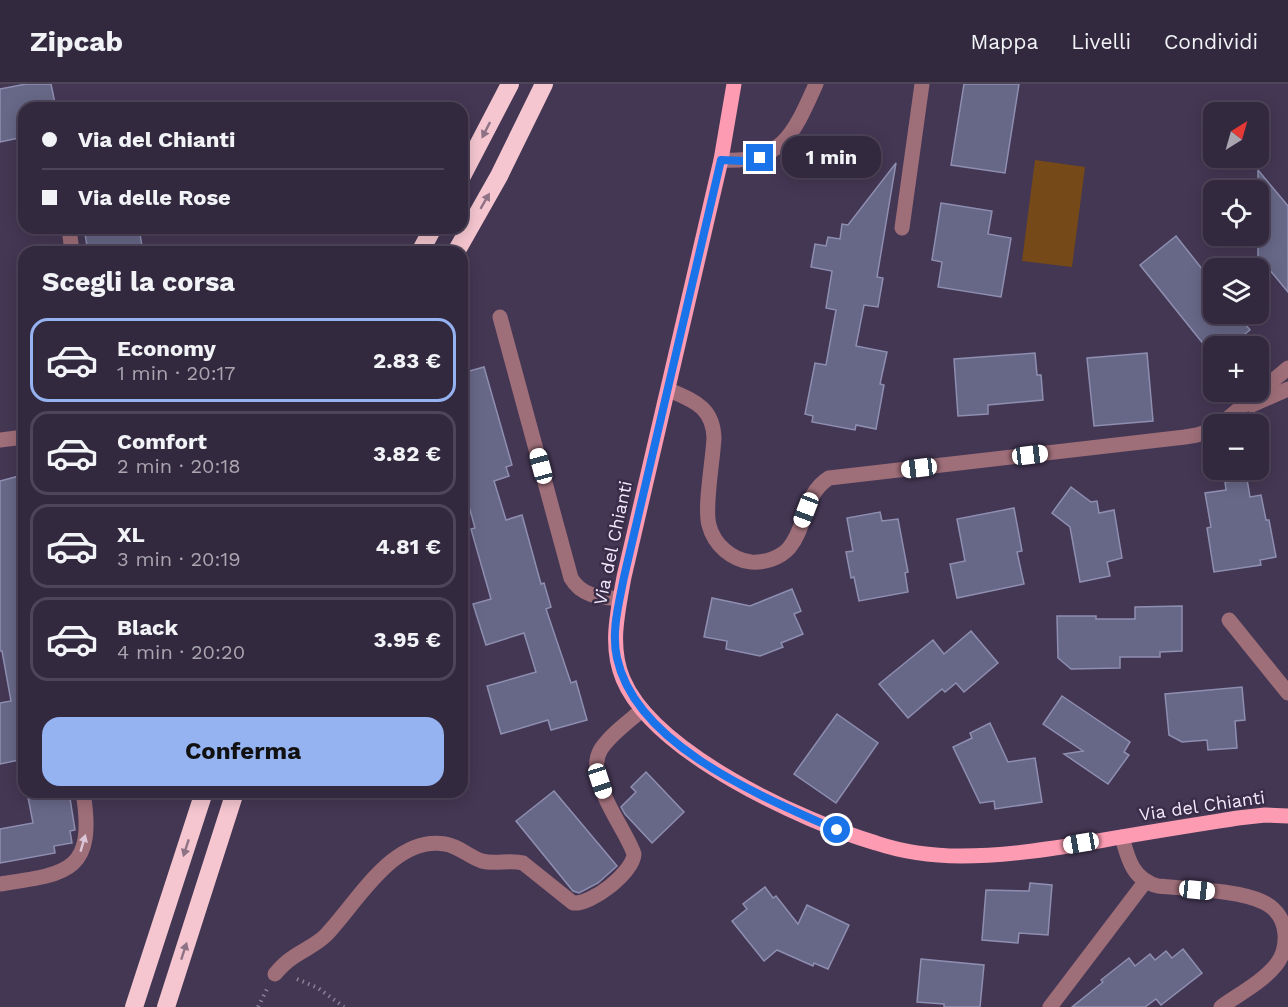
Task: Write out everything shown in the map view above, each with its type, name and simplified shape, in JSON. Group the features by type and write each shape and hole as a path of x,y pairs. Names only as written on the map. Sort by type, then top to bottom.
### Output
{"highway":[{"path":"468,164 510,84"},
{"path":"468,231 499,176 544,84"},
{"path":"134,1007 202,798"},
{"path":"166,1007 233,798"}],"main road":[{"name":"Via del Chianti","path":"734,84 721,160 620,599 616,656 628,690 642,710 685,749 730,778 814,820 877,844 938,855 984,856 1040,850 1238,818 1265,815 1288,816"}],"street":[{"path":"721,160 752,160 775,149 789,136 799,121 816,84"},
{"path":"902,228 922,84"},
{"path":"500,317 572,579 578,587 591,595 620,599"},
{"path":"1234,414 1288,368"},
{"path":"1238,411 1288,389"},
{"path":"669,390 696,403 709,416 714,428 708,507 712,535 724,550 737,559 750,562 771,560 786,551 795,538 814,493 830,478 1185,437 1203,433"},
{"path":"0,440 18,437"},
{"path":"1229,620 1288,693"},
{"path":"275,974 291,958 323,938 387,865 406,851 425,844 439,843 454,846 487,862 523,863 573,903 583,902 602,892 629,868 634,860 634,854 605,797 598,775 598,755 611,737 642,710"},
{"path":"0,884 48,877 68,868 82,851 87,827 84,798"},
{"name":"Via del Chianti","path":"1122,837 1133,869 1145,882"},
{"path":"1050,1007 1145,882 1158,886 1248,897 1264,902 1280,917 1284,924 1286,940 1285,948 1277,963 1262,978 1221,1007"}],"path":[{"path":"258,1007 275,974 288,974 318,988 344,1007"}],"shaded area":[{"path":"1035,160 1085,167 1072,267 1022,261"}],"building":[{"path":"26,84 51,84 55,102 18,102 18,138 0,142 0,89"},
{"path":"964,84 1019,84 1005,173 951,165"},
{"path":"896,163 877,277 883,278 878,307 864,305 856,346 887,352 880,384 884,385 876,429 856,425 855,430 812,422 813,416 805,414 815,363 826,365 836,310 826,308 832,271 811,267 815,244 826,246 828,237 840,239 842,224 848,225"},
{"path":"1258,170 1266,180 1258,180"},
{"path":"1269,183 1288,206 1288,292 1269,269 1269,258 1258,256 1258,246 1269,246"},
{"path":"941,203 992,211 988,234 1011,238 1001,297 938,287 942,262 932,260"},
{"path":"85,234 140,234 142,246 87,246"},
{"path":"1176,236 1203,270 1203,324 1245,324 1250,330 1242,336 1203,336 1203,344 1140,265"},
{"path":"1035,353 1037,375 1041,375 1043,400 988,405 988,414 958,416 954,359"},
{"path":"1147,353 1153,421 1094,426 1087,358"},
{"path":"484,367 512,465 506,467 509,476 494,481 506,520 522,515 541,584 544,583 551,607 546,609 571,683 576,681 587,720 551,730 548,720 501,734 487,686 536,672 524,633 486,645 473,604 491,599 471,529 475,528 468,503 468,371"},
{"path":"18,476 18,760 0,764 0,703 11,701 2,651 0,651 0,481"},
{"path":"1247,480 1250,497 1261,495 1266,520 1269,520 1276,557 1260,560 1261,565 1214,572 1207,528 1211,527 1205,493 1226,490 1225,482"},
{"path":"1071,487 1091,502 1097,501 1099,513 1114,510 1122,558 1107,562 1110,576 1080,582 1070,527 1052,513"},
{"path":"1014,508 1022,551 1017,552 1024,584 957,598 950,564 965,561 957,519"},
{"path":"880,512 882,521 898,519 908,572 905,573 908,592 859,601 854,577 851,578 846,552 853,551 847,518"},
{"path":"792,589 801,611 794,614 803,634 781,643 783,647 760,656 726,649 727,641 704,637 712,598 750,606"},
{"path":"1182,606 1182,651 1160,652 1160,657 1120,657 1120,668 1071,669 1058,658 1057,616 1135,619 1135,607"},
{"path":"971,631 998,663 964,692 956,683 945,692 942,689 908,718 879,684 933,640 944,654"},
{"path":"1242,687 1245,720 1235,721 1237,748 1208,750 1207,740 1182,742 1169,735 1165,694"},
{"path":"1062,696 1130,742 1124,752 1129,755 1108,784 1064,754 1083,751 1043,724"},
{"path":"837,714 878,743 836,803 794,774"},
{"path":"990,723 1008,762 1035,758 1042,802 995,809 994,801 980,803 953,747 972,738 970,733"},
{"path":"646,772 684,812 652,843 621,807 636,792 631,787"},
{"path":"554,791 617,866 598,883 579,893 573,891 516,821"},
{"path":"28,798 70,798 75,830 70,831 72,843 54,846 55,853 0,863 0,829 33,823"},
{"path":"1030,883 1052,885 1048,935 1019,933 1018,943 982,940 986,890 1029,891"},
{"path":"765,887 773,898 776,896 798,924 807,905 849,925 828,969 814,963 813,966 777,950 764,961 732,921 747,909 743,904"},
{"path":"1183,949 1202,973 1161,1005 1156,999 1145,1007 1072,1007 1129,958 1135,966 1150,954 1155,960 1166,951 1172,958"},
{"path":"921,959 984,965 980,1007 944,1007 944,1004 917,1002"}],"route":[{"path":"760,158 745,161 721,160 624,577 616,621 616,656 628,690 642,710 672,739 730,778 837,830"}]}
